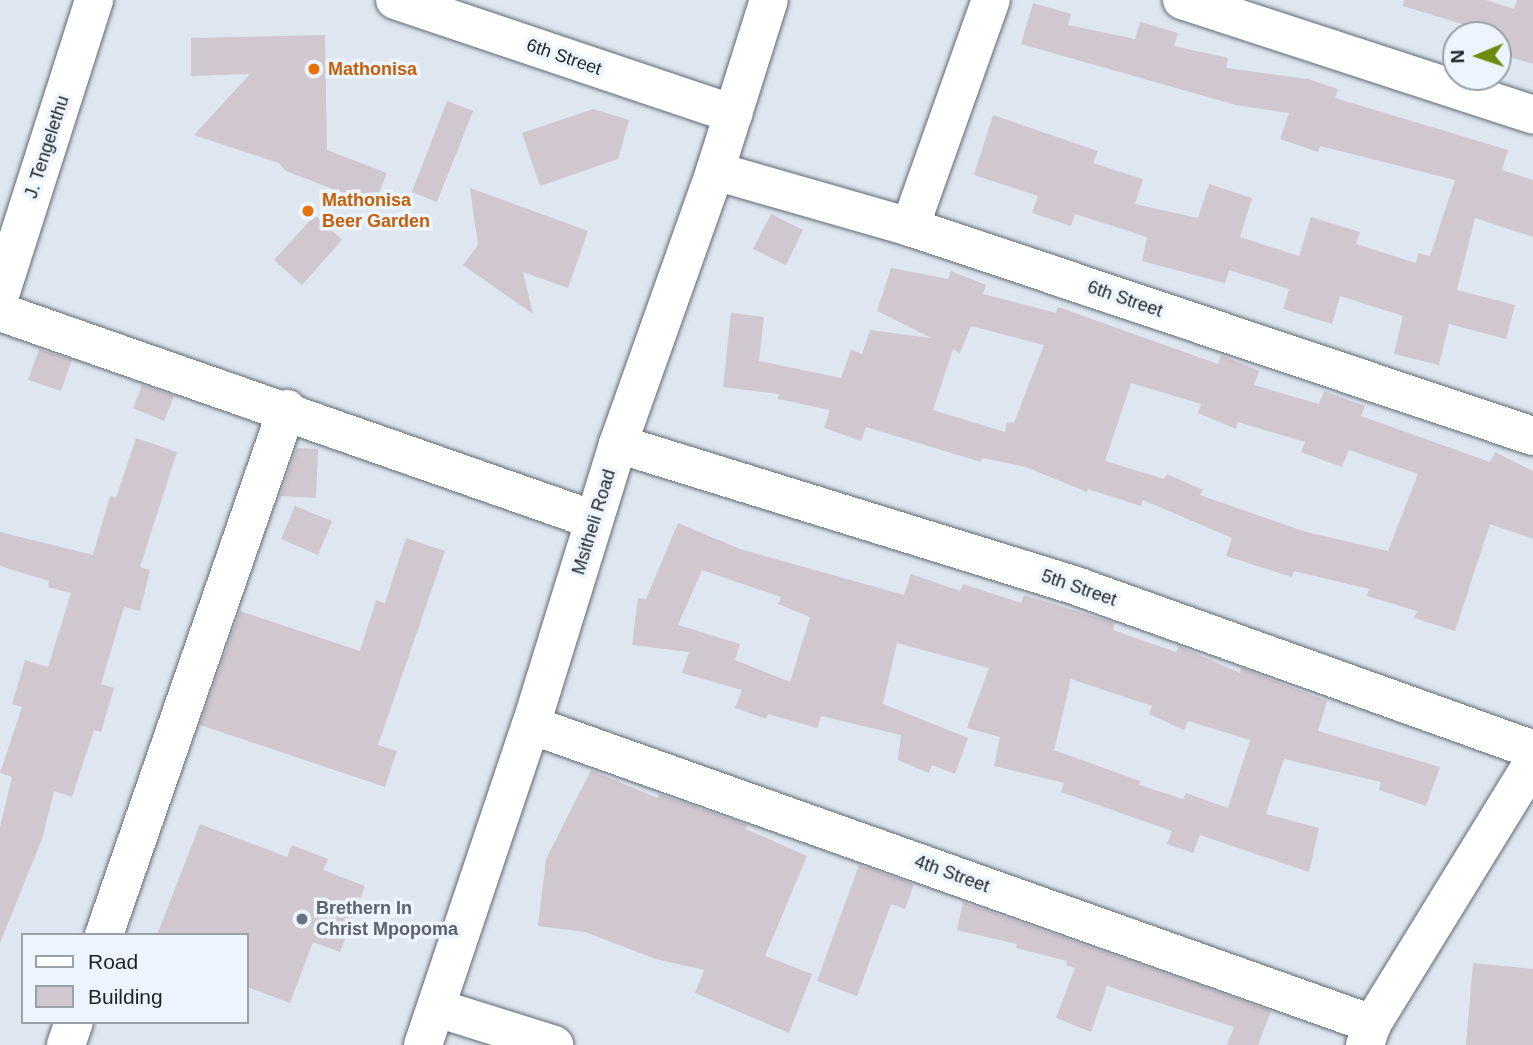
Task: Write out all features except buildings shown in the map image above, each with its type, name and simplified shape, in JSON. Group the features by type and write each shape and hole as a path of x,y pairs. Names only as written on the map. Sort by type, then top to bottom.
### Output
{"street":[{"name":"J. Tengelethu","path":"0,295 94,0"},
{"name":"6th Street","path":"395,0 733,114"},
{"name":"Msitheli Road","path":"423,1045 531,724 618,444 715,172 769,0"},
{"path":"910,227 991,0"},
{"path":"1182,0 1533,115"},
{"name":"6th Street","path":"715,172 910,227 1533,436"},
{"path":"0,312 287,409 594,520"},
{"path":"105,933 287,409"},
{"name":"5th Street","path":"618,444 1079,587 1533,750"},
{"name":"4th Street","path":"531,724 1368,1034"},
{"path":"1368,1034 1533,762"},
{"path":"436,1007 554,1045"},
{"path":"66,1045 73,1024"}],"place":[{"name":"Mathonisa","path":"314,69"},
{"name":"Mathonisa Beer Garden","path":"308,211"},
{"name":"Brethern In Christ Mpopoma","path":"302,919"}]}
